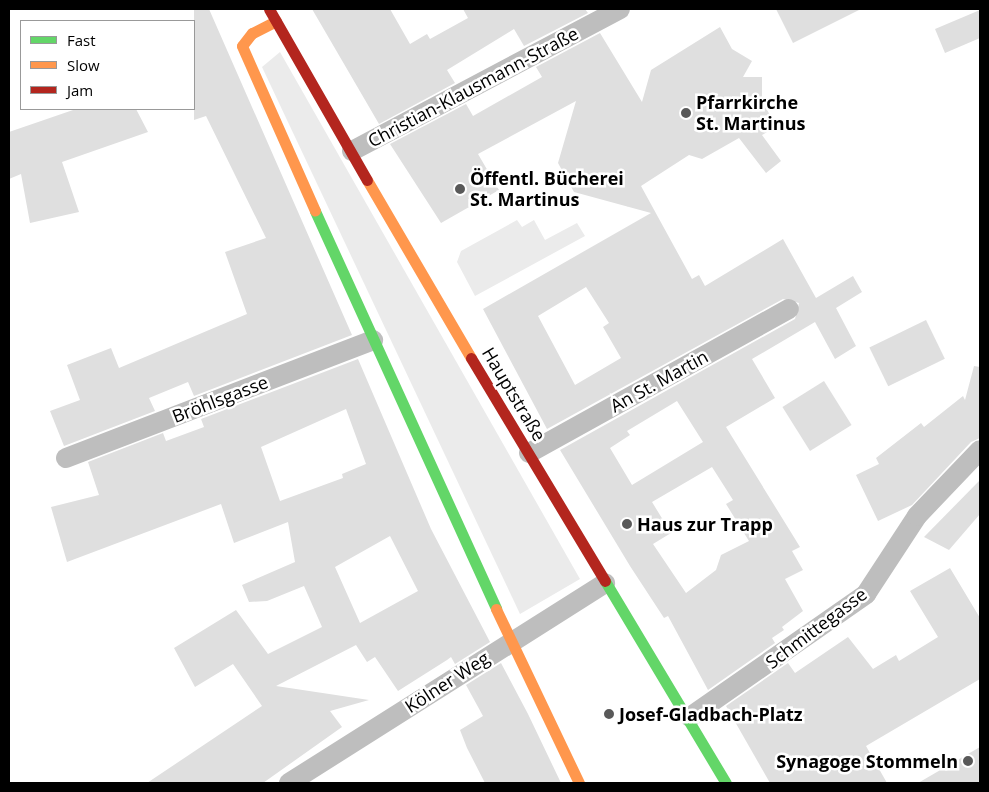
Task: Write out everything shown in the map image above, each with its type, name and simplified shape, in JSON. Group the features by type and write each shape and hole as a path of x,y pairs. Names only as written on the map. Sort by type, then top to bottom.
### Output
{"street":[{"name":"Hauptstraße","path":"269,9 606,582 690,717 726,783"},
{"name":"Christian-Klausmann-Straße","path":"352,151 620,9"},
{"path":"276,21 252,33 242,46 510,641 579,783"},
{"name":"An St. Martin","path":"530,453 789,310"},
{"name":"Bröhlsgasse","path":"66,458 373,340"},
{"name":"Schmittegasse","path":"690,717 866,594 917,516 980,450"},
{"name":"Kölner Weg","path":"289,783 510,641 606,582"}],"shaded area":[{"path":"280,52 580,579 520,614 262,67"},
{"path":"517,220 522,227 534,220 545,240 577,223 585,236 475,296 457,262 461,251"}],"building":[{"path":"194,9 209,9 352,335 194,396 188,382 149,398 155,411 64,446 50,411 80,400 67,365 111,348 119,368 247,314 225,252 266,238 206,116 194,120"},
{"path":"312,9 390,9 410,44 427,34 430,39 468,18 463,9 585,9 588,13 524,46 514,29 447,70 455,83 379,124"},
{"path":"776,9 861,9 793,43"},
{"path":"980,10 980,38 945,53 935,29"},
{"path":"720,27 732,49 752,61 743,77 762,77 762,100 776,127 762,135 781,161 766,173 739,138 702,159 689,155 641,186 692,279 699,275 705,286 783,239 816,298 853,276 862,292 836,308 856,346 835,359 815,322 752,359 775,398 726,427 800,547 792,551 803,570 785,579 803,611 782,627 784,630 772,638 775,643 708,690 668,616 664,618 630,566 560,450 795,319 799,303 783,299 547,429 483,309 651,213 574,192 558,163 576,101 478,154 499,190 441,223 390,144 466,104 473,116 542,77 536,67 600,33 642,102 651,70","holes":["586,287 609,323 603,327 621,358 575,385 538,316","677,401 703,442 632,485 610,448 630,435 627,431","712,467 733,500 726,504 749,541 721,555 716,570 686,593 653,544 671,533 652,502"]},
{"path":"73,110 137,110 148,132 62,162 79,212 30,223 21,174 9,179 9,132"},
{"path":"926,320 945,359 888,386 869,348"},
{"path":"358,359 431,529 490,642 455,664 451,657 398,691 375,657 367,662 356,645 276,686 369,700 330,711 342,727 263,783 147,783 262,706 233,664 195,687 174,648 236,610 268,654 322,627 304,586 267,601 249,602 242,585 295,562 288,522 234,543 221,504 67,562 51,507 99,495 88,462 163,433 166,441 204,427 201,419","holes":["346,409 366,464 342,474 343,478 280,501 261,447","390,536 418,591 360,623 335,567"]},
{"path":"974,366 980,367 980,438 971,442 912,505 878,521 856,475 879,464 876,458 921,423 924,427 963,396 965,400"},
{"path":"824,381 852,425 810,451 782,407"},
{"path":"980,480 980,514 949,550 924,537"},
{"path":"950,568 980,618 980,679 866,746 887,783 770,783 726,706 788,663 795,673 848,637 873,669 896,655 899,661 938,637 910,591"},
{"path":"501,663 561,783 485,783 467,748 460,730 483,716 466,685"},
{"name":"Synagoge Stommeln","path":"980,747 980,783 918,783"}],"traffic: fast":[{"path":"315,211 496,609"},
{"path":"605,581 726,783"}],"traffic: slow":[{"path":"276,21 252,33 242,46 315,211"},
{"path":"367,180 471,358"},
{"path":"496,609 579,783"}],"traffic: jam":[{"path":"269,9 367,180"},
{"path":"471,358 605,581"}],"place":[{"name":"Pfarrkirche St. Martinus","path":"686,113"},
{"name":"Öffentl. Bücherei St. Martinus","path":"460,189"},
{"name":"Haus zur Trapp","path":"627,524"},
{"name":"Josef-Gladbach-Platz","path":"609,714"},
{"name":"Synagoge Stommeln","path":"968,761"}]}
